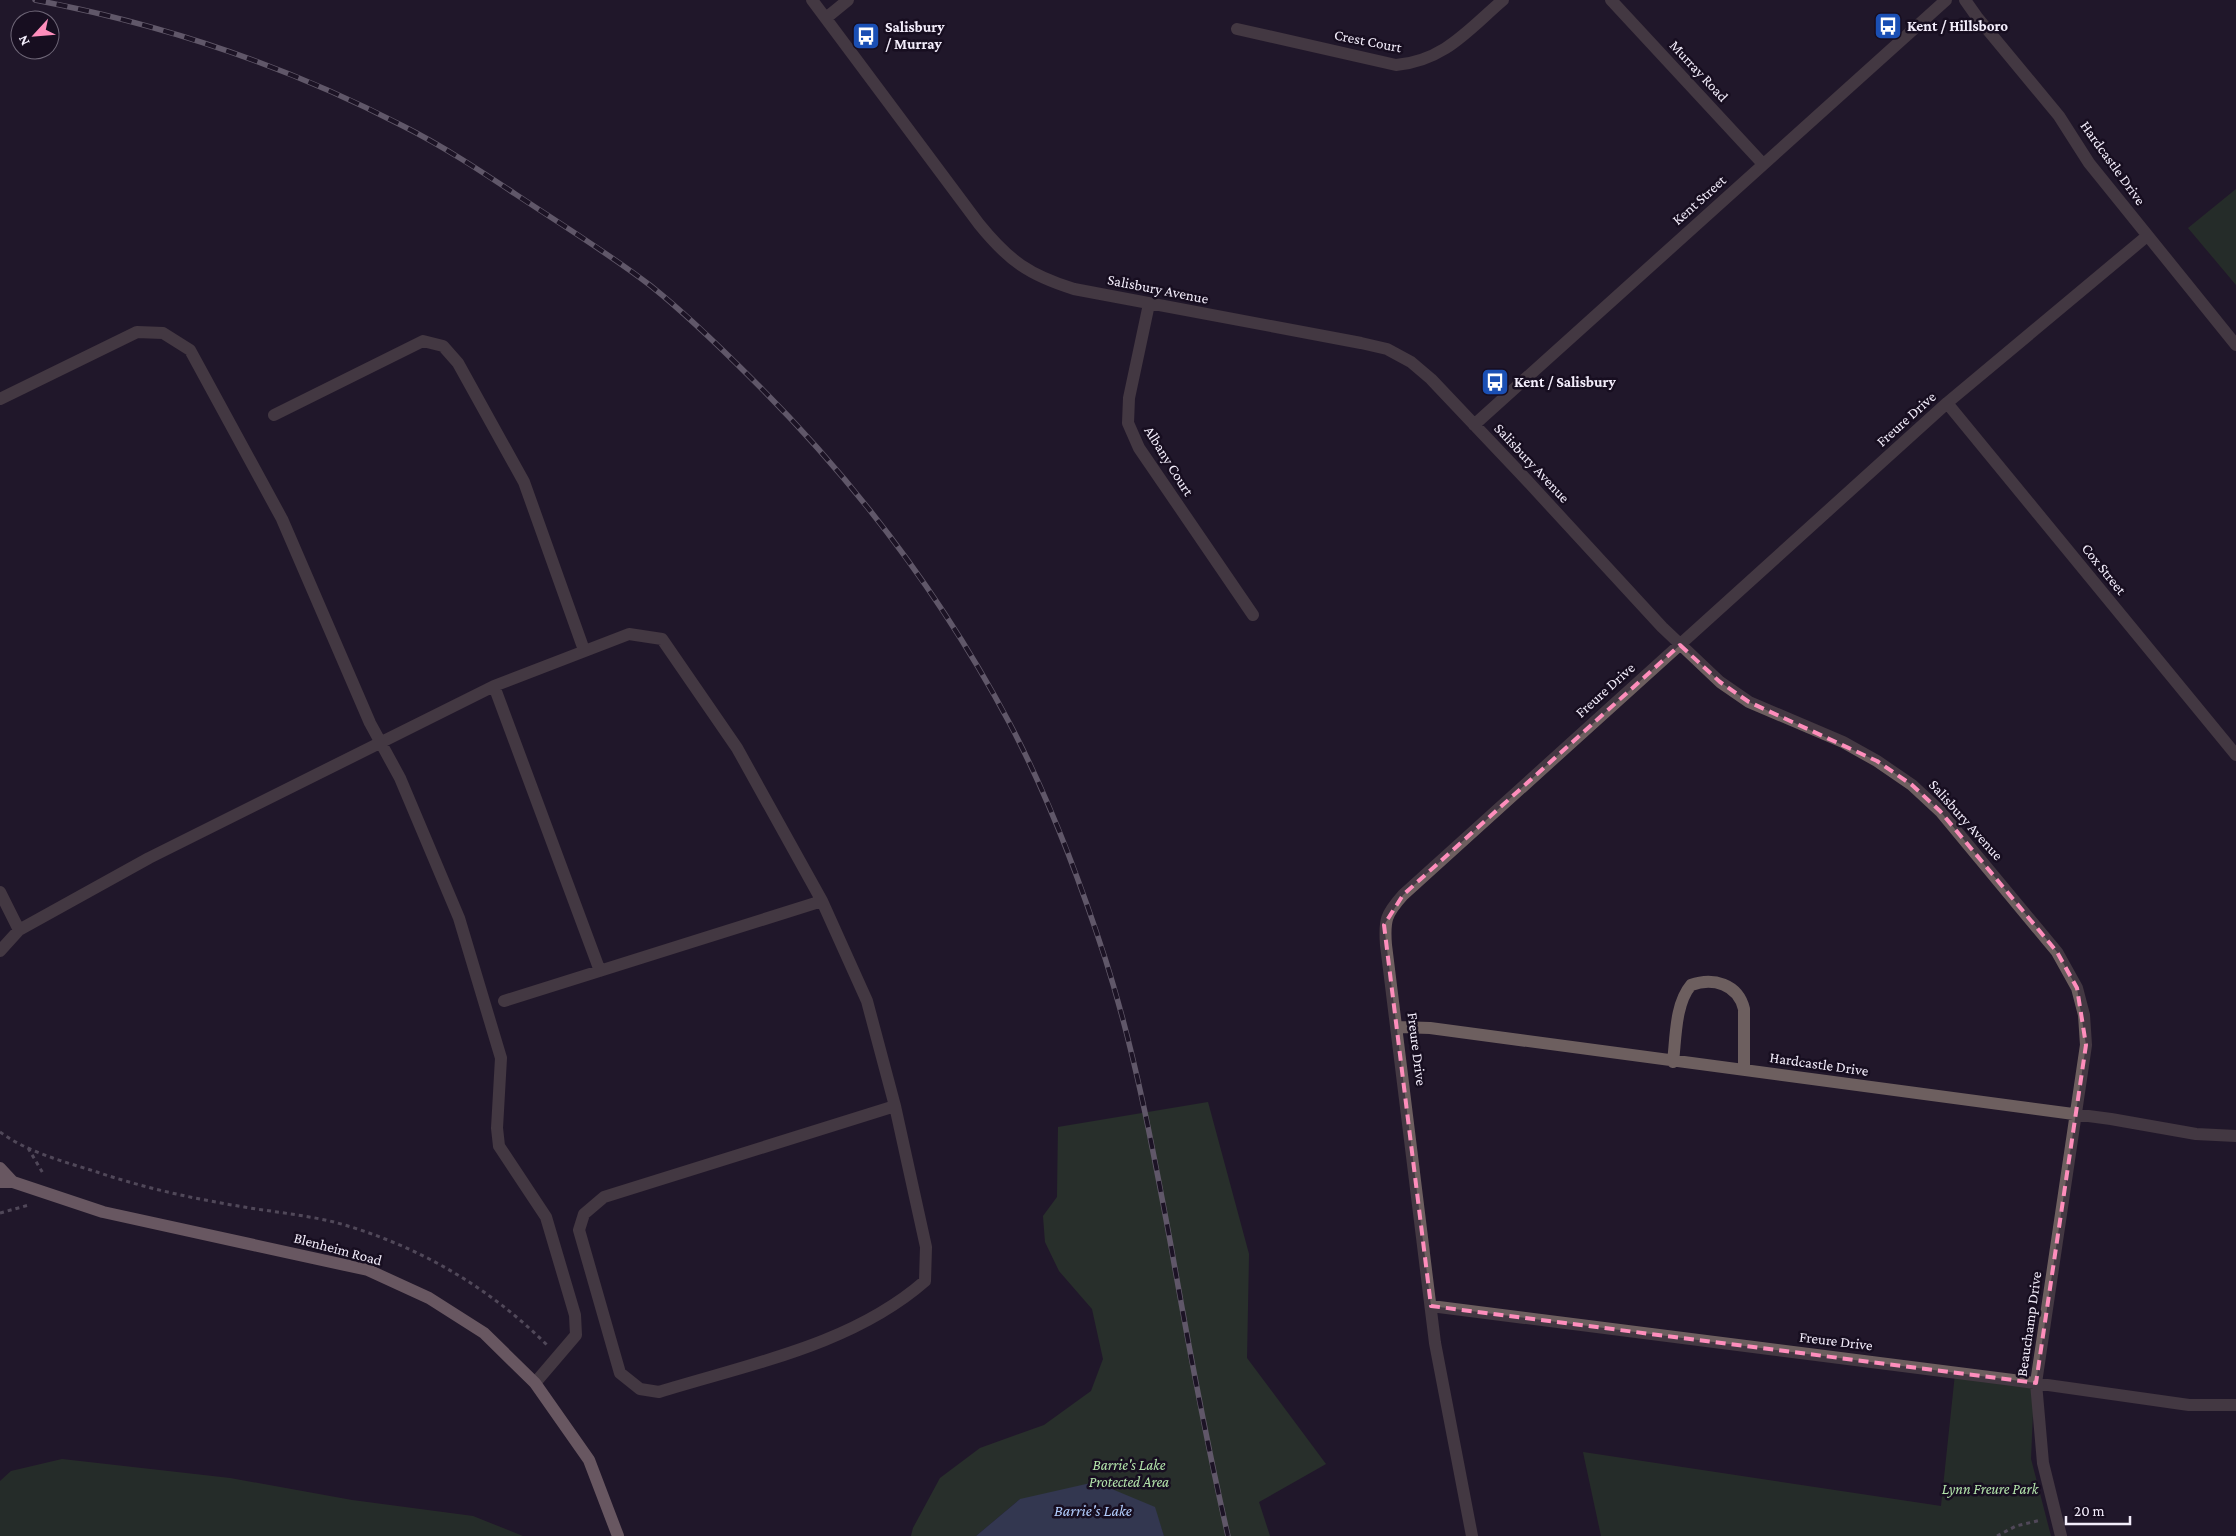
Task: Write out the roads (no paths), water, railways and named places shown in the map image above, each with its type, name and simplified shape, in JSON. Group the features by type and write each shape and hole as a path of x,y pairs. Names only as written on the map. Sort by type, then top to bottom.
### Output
{"main road":[{"name":"Blenheim Road","path":"0,1168 13,1182"},
{"name":"Blenheim Road","path":"0,1182 13,1182 103,1212 368,1270 429,1298 484,1333 535,1383 589,1460 618,1536"}],"street":[{"name":"Salisbury Avenue","path":"812,0 979,224 1009,258 1046,280 1065,286 1149,304 1387,349 1411,362 1431,379 1522,474 1680,645 1720,682 1749,702 1842,742 1877,761 1912,784 1940,811 2056,952 2077,988 2084,1014 2086,1045 2076,1116"},
{"path":"826,18 848,0"},
{"name":"Crest Court","path":"1237,28 1396,66 1411,64 1443,52 1503,0"},
{"name":"Murray Road","path":"1611,0 1763,164"},
{"name":"Kent Street","path":"1474,425 1946,0"},
{"name":"Hardcastle Drive","path":"1965,0 2059,116 2089,163 2236,345"},
{"name":"Freure Drive","path":"1472,1536 1437,1352 1431,1306 1384,925 1393,906 1410,888 1947,403 2147,236"},
{"name":"Albany Court","path":"1149,304 1129,398 1128,423 1139,448 1253,616"},
{"path":"0,398 137,332 163,334 190,350 282,519 380,743 400,778 459,918 501,1058 497,1128 499,1146 546,1218 575,1315 576,1335 535,1383"},
{"path":"274,415 422,341 443,346 458,363 524,482 584,650"},
{"name":"Cox Street","path":"1947,403 2236,755"},
{"path":"0,951 19,930 149,858 494,686 629,634 662,639 737,748 822,901 866,1001 895,1106 926,1247 925,1281 911,1293 865,1322 818,1344 659,1392 640,1389 620,1373 580,1230 584,1214 604,1197 895,1106"},
{"path":"494,686 600,971"},
{"path":"0,892 19,930"},
{"path":"504,1001 822,901"},
{"path":"1673,1062 1681,1004 1685,992 1691,985 1711,981 1730,988 1742,1000 1744,1009 1744,1070"},
{"name":"Hardcastle Drive","path":"1398,1027 1430,1028 1744,1070 2196,1134 2236,1136"},
{"name":"Beauchamp Drive","path":"2062,1536 2043,1463 2036,1383 2076,1116"},
{"name":"Freure Drive","path":"1431,1306 2036,1383 2189,1405 2236,1406"}],"water":[{"name":"Barrie's Lake","path":"1095,1482 1155,1507 1164,1536 976,1536 1020,1499"}],"railway":[{"path":"35,0 130,21 223,49 269,66 359,104 419,135 467,163 621,264 651,286 703,331 790,418 861,499 894,541 955,630 1010,724 1050,809 1074,868 1095,928 1116,993 1150,1137 1212,1464 1228,1536"}],"place":[{"name":"Kent / Hillsboro","path":"1888,26"},
{"name":"Salisbury / Murray","path":"866,36"},
{"name":"Kent / Salisbury","path":"1495,382"}],"park label":[{"name":"Barrie's Lake Protected Area","path":"1129,1474"},
{"name":"Lynn Freure Park","path":"1990,1489"}]}
